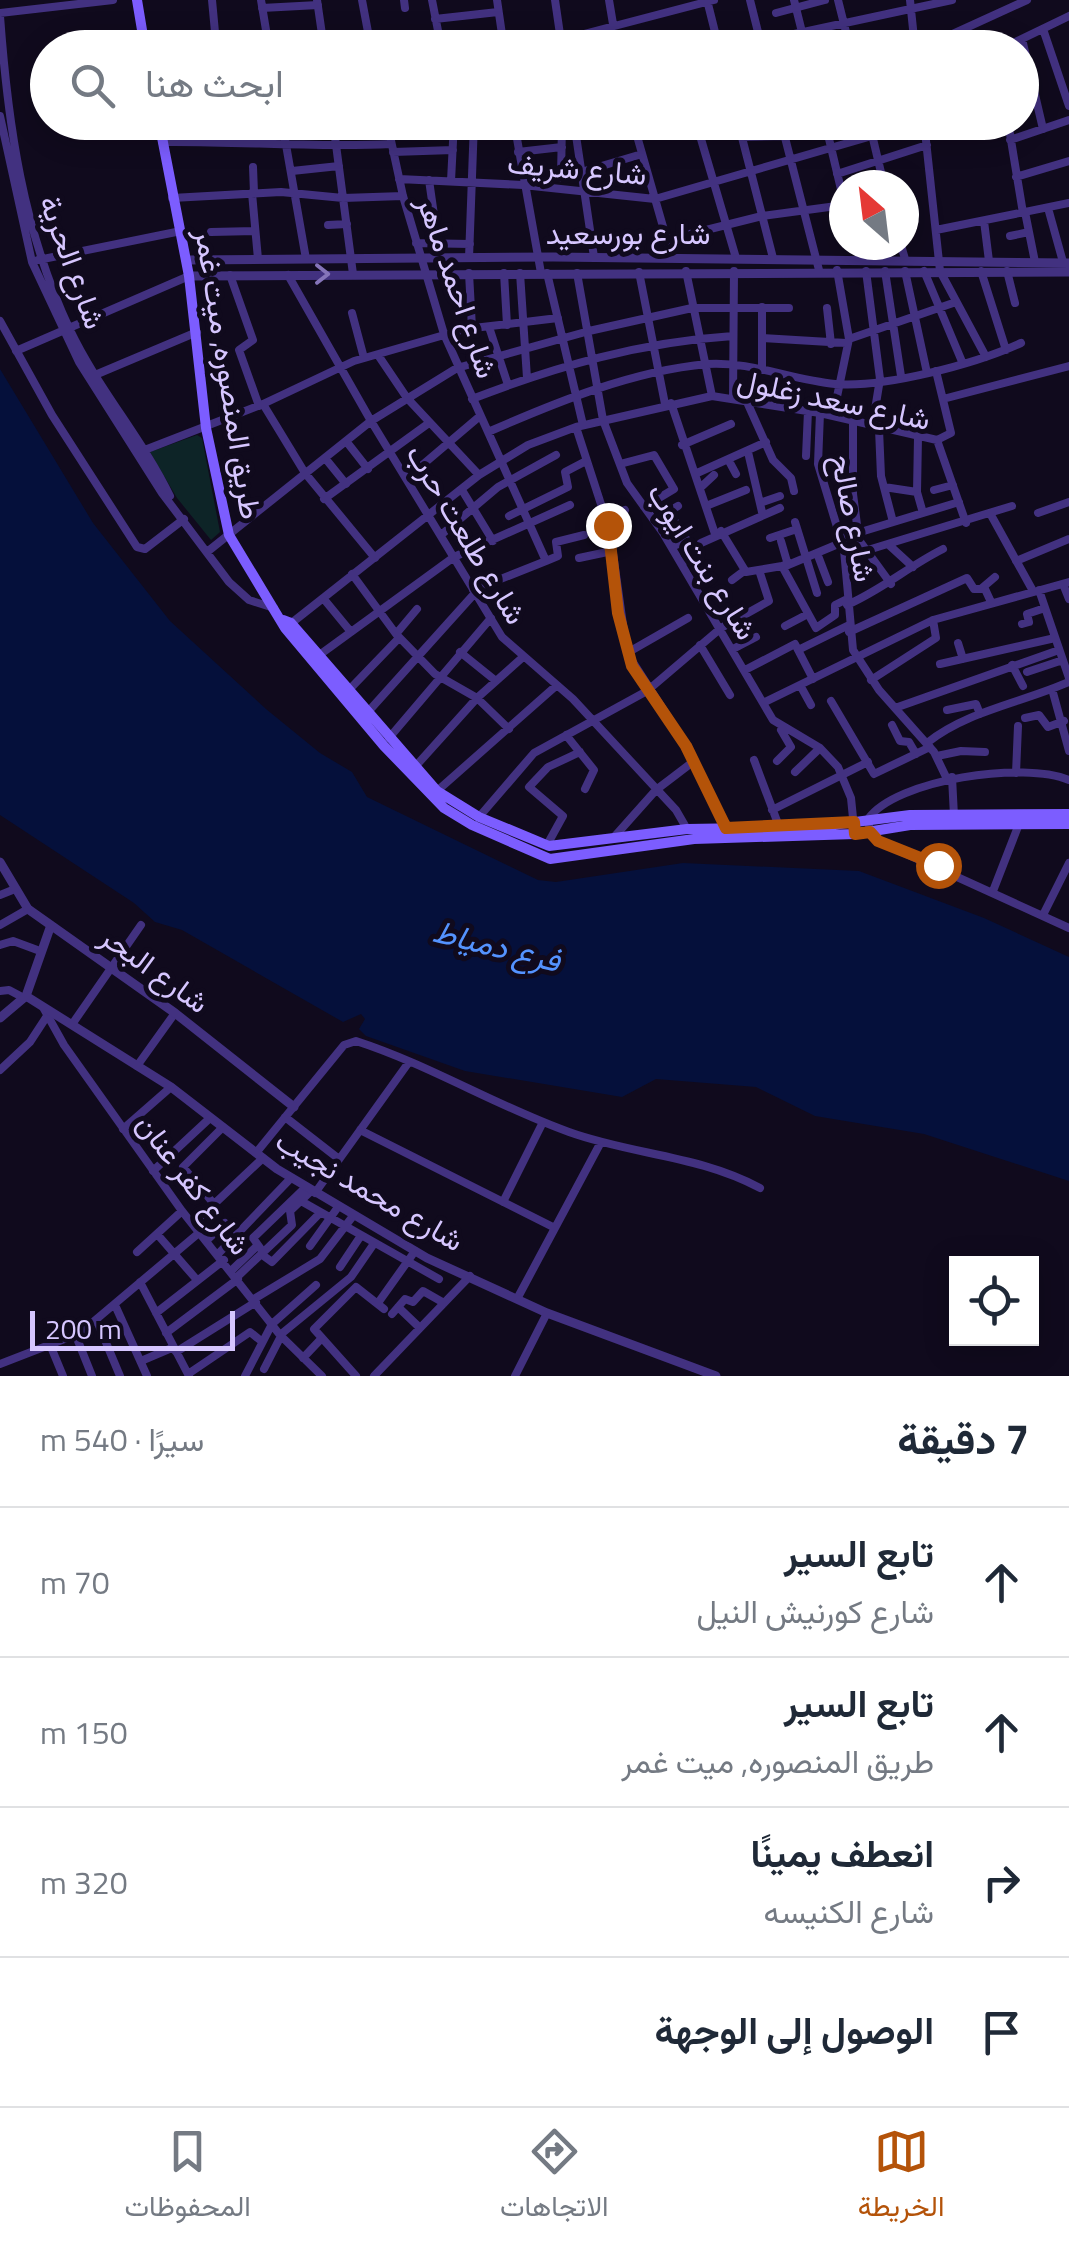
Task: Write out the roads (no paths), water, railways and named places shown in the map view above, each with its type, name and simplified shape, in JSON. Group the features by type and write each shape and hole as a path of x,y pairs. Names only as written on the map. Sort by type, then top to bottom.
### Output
{"main road":[{"path":"137,0 142,30"},
{"name":"طريق المنصوره, ميت غمر","path":"162,142 190,276 206,428 230,535 286,623 444,808 544,858 694,839 854,828 868,819 1069,814"},
{"name":"طريق المنصوره, ميت غمر","path":"286,623 318,656 345,694 367,713 386,743 437,791 479,817 547,846 687,829 854,828 870,832 910,825 1069,824"}],"street":[{"path":"0,15 113,0"},
{"path":"212,0 215,30"},
{"path":"362,0 369,30"},
{"path":"432,0 438,30"},
{"path":"497,0 501,30"},
{"path":"555,0 559,30"},
{"path":"610,0 614,30"},
{"path":"750,0 758,30"},
{"path":"776,13 795,4 825,0"},
{"path":"838,0 846,30"},
{"path":"810,30 911,4 952,0"},
{"path":"958,30 1026,0"},
{"path":"601,30 709,1 715,30"},
{"path":"267,30 262,4 318,2 322,30"},
{"path":"795,4 802,30"},
{"path":"911,4 914,30"},
{"path":"436,19 498,12"},
{"name":"شارع الحرية","path":"0,15 8,150"},
{"path":"1039,31 1069,16"},
{"path":"1043,29 1069,106"},
{"path":"1058,75 1069,69"},
{"path":"1039,112 1043,129"},
{"name":"شارع الحرية","path":"0,116 37,261 82,360 170,500 238,592 276,608"},
{"path":"1039,130 1069,120"},
{"path":"286,140 306,259"},
{"path":"335,140 353,274"},
{"name":"شارع احمد ماهر","path":"390,140 444,334 546,561"},
{"path":"451,181 453,140"},
{"path":"469,258 474,140"},
{"path":"516,140 538,257 578,396 586,461 606,518 627,653 694,761 726,828"},
{"path":"561,189 562,140"},
{"path":"576,140 594,258"},
{"path":"638,140 672,258"},
{"path":"701,140 736,258"},
{"path":"743,140 774,258"},
{"path":"785,140 818,264"},
{"path":"829,140 836,170"},
{"name":"شارع شريف","path":"399,179 523,184 655,199 859,140"},
{"path":"873,140 880,170"},
{"path":"925,140 939,265 986,357"},
{"path":"1010,140 1035,262"},
{"path":"162,142 277,141 288,146 453,150"},
{"path":"850,170 926,145"},
{"path":"518,152 562,147"},
{"path":"561,178 642,154"},
{"path":"1016,178 1069,162"},
{"path":"292,171 339,166"},
{"path":"253,167 258,259 254,267 258,275"},
{"path":"429,180 438,244"},
{"path":"172,198 253,193 343,198 403,196"},
{"path":"936,230 1069,204"},
{"path":"666,240 762,216 829,206"},
{"path":"1048,208 1067,266"},
{"path":"984,220 989,261"},
{"path":"328,225 346,224"},
{"path":"37,261 180,231"},
{"path":"212,232 255,231"},
{"path":"1010,236 1029,232"},
{"path":"416,243 470,244"},
{"name":"شارع بورسعيد","path":"186,260 774,258 837,270 866,271 924,271 939,265 989,261 1067,266"},
{"path":"239,260 234,275 253,340 240,350 261,405 324,500 332,502 375,558"},
{"name":"شارع بورسعيد","path":"190,276 734,271 852,260"},
{"name":"شارع بورسعيد","path":"911,260 980,271 1067,266"},
{"path":"833,416 847,341 837,270"},
{"path":"686,271 712,396"},
{"path":"733,399 734,271"},
{"path":"866,271 880,379 876,428 893,522"},
{"path":"884,271 901,376"},
{"path":"905,271 951,436 937,440"},
{"path":"924,271 963,364"},
{"path":"980,271 1006,350"},
{"path":"1007,271 1015,303"},
{"name":"شارع بنت ايوب","path":"577,272 604,420 627,484 672,547 779,726 820,748 842,776 854,828"},
{"path":"639,272 658,374 683,448 718,533 744,571"},
{"path":"504,273 507,326"},
{"path":"520,273 527,378"},
{"path":"469,274 472,328"},
{"name":"شارع طلعت حرب","path":"288,275 371,422 506,644 557,685 656,790 687,829"},
{"path":"16,351 190,276"},
{"path":"762,338 832,344 956,302"},
{"path":"762,306 762,370"},
{"path":"207,552 371,422 457,368 589,331 692,308 790,308"},
{"path":"828,308 832,344"},
{"path":"352,313 364,358"},
{"path":"140,452 261,405 364,358 472,328 558,318"},
{"path":"0,321 137,548 145,549 184,519"},
{"path":"488,326 508,385"},
{"path":"95,375 197,332"},
{"path":"472,399 593,358 652,344 733,336"},
{"path":"488,432 598,389 705,364 733,364 838,384 932,372 1021,344"},
{"path":"378,355 407,398 479,475"},
{"name":"شارع الحرية","path":"82,360 140,452"},
{"path":"943,399 1069,366"},
{"name":"شارع سعد زغلول","path":"286,623 502,460 580,426 712,396 820,413 937,440 966,523"},
{"path":"748,402 773,460 791,478 794,491"},
{"path":"806,456 803,444 808,411"},
{"name":"شارع صالح","path":"820,413 818,464 842,540 849,628 856,657 937,756 950,778 954,816"},
{"path":"407,478 480,416"},
{"path":"854,422 849,481 858,533 864,551 892,584"},
{"path":"324,500 429,423"},
{"path":"673,456 731,424"},
{"path":"918,437 918,492 923,513"},
{"path":"346,441 368,469"},
{"path":"694,474 766,442"},
{"path":"841,454 852,451"},
{"path":"748,452 761,508"},
{"path":"442,535 510,480 556,455"},
{"path":"620,464 654,456 674,489 644,507"},
{"path":"325,458 346,484"},
{"path":"509,516 568,487 565,472 586,461"},
{"path":"706,506 742,492 729,461"},
{"path":"700,488 714,475"},
{"path":"934,490 954,486"},
{"path":"884,487 918,492"},
{"path":"462,490 493,541"},
{"path":"700,543 780,496"},
{"path":"732,580 744,571 804,559 858,533 959,502"},
{"path":"1038,512 1069,502"},
{"path":"318,656 454,558 570,505"},
{"path":"845,557 1012,506"},
{"path":"761,508 780,508"},
{"path":"654,520 674,509 676,524 663,533"},
{"path":"606,518 625,510"},
{"path":"830,701 856,751 874,774 916,754 952,724 1069,680 1045,608 991,514"},
{"path":"770,538 796,525 804,559 815,575 816,594"},
{"path":"367,713 420,659 474,591 558,556 556,542 584,535"},
{"path":"1016,560 1069,539"},
{"path":"672,547 688,540 695,555 681,564"},
{"path":"781,541 785,565 806,615 816,628 836,616 829,594"},
{"path":"889,544 913,567"},
{"path":"578,558 612,550"},
{"path":"835,605 892,584 944,550"},
{"path":"817,553 828,582"},
{"path":"479,817 534,753 648,691 721,628 770,601 759,570"},
{"path":"352,574 420,659 440,678 477,698 509,728"},
{"path":"744,670 967,578 974,588 982,588 995,577"},
{"path":"764,703 934,620 1066,583 1069,599"},
{"path":"982,588 991,602"},
{"path":"322,598 350,632"},
{"path":"1022,624 1028,622 1028,614 1045,608"},
{"path":"345,694 417,609"},
{"path":"785,626 806,615"},
{"path":"386,743 491,618"},
{"path":"627,653 688,618"},
{"path":"871,680 936,638 934,620"},
{"path":"733,649 756,638"},
{"path":"940,664 1055,638"},
{"path":"958,644 963,659"},
{"path":"700,645 730,695"},
{"path":"796,647 813,678"},
{"path":"895,708 1059,650"},
{"path":"460,652 496,681"},
{"path":"414,768 477,698 523,657"},
{"path":"1027,672 1062,660"},
{"path":"1012,665 1023,686"},
{"path":"437,791 557,685"},
{"path":"800,685 811,704"},
{"path":"1052,689 1069,750"},
{"path":"947,710 976,704 980,714"},
{"path":"1025,718 1040,715 1047,727 1064,721"},
{"path":"892,725 900,742 909,742 916,754"},
{"path":"778,761 791,747 779,726"},
{"path":"1016,772 1018,726"},
{"path":"566,735 594,771 586,789"},
{"path":"795,772 820,748"},
{"path":"937,756 960,751 985,752"},
{"path":"547,846 563,819 530,786 548,768 580,752"},
{"path":"754,760 780,828"},
{"path":"615,836 656,790 694,761"},
{"path":"772,810 868,762"},
{"path":"1069,780 1046,772 950,778 878,808 868,819 870,832 878,841 1069,928"},
{"path":"993,891 1019,824"},
{"name":"شارع البحر","path":"0,862 28,909 175,1013 294,1107"},
{"path":"1043,915 1069,863"},
{"path":"0,894 15,890"},
{"path":"0,925 28,909"},
{"path":"73,1022 141,925"},
{"path":"0,1018 25,997 51,926"},
{"path":"0,945 13,941 40,951"},
{"path":"0,992 9,990 25,997"},
{"name":"شارع محمد نجيب","path":"25,997 46,1012 73,1022 170,1087 291,1178 415,1251 548,1313 716,1376"},
{"path":"0,1070 30,1042 46,1012"},
{"name":"شارع كفر عنان","path":"46,1012 152,1171 281,1335 320,1375"},
{"path":"137,1066 175,1013"},
{"path":"193,1224 259,1156 285,1117 350,1042 410,1062 543,1122 602,1142 694,1160 760,1188"},
{"path":"166,1333 294,1223 290,1213 339,1160 410,1062"},
{"path":"123,1128 170,1087"},
{"path":"285,1117 339,1160"},
{"path":"152,1171 210,1118"},
{"path":"503,1202 543,1122"},
{"path":"214,1204 184,1165 223,1128"},
{"path":"360,1130 555,1228"},
{"path":"517,1298 602,1142"},
{"path":"156,1312 221,1257 291,1178"},
{"path":"310,1190 253,1238 272,1262 320,1213"},
{"path":"301,1201 439,1279"},
{"path":"310,1246 338,1207"},
{"path":"137,1252 182,1210"},
{"path":"140,1361 175,1349 305,1268 322,1256 353,1216"},
{"path":"208,1240 226,1223"},
{"path":"0,1364 76,1336 200,1232"},
{"path":"157,1234 197,1280"},
{"path":"300,1234 350,1277"},
{"path":"340,1267 360,1237"},
{"path":"264,1369 281,1335 350,1277 373,1245"},
{"path":"388,1308 415,1251"},
{"path":"305,1268 323,1297"},
{"path":"374,1376 470,1276"},
{"path":"140,1282 188,1375 250,1332 260,1340"},
{"path":"246,1375 260,1340 288,1303 316,1284"},
{"path":"356,1375 314,1329 354,1288 361,1288 420,1328"},
{"path":"388,1308 406,1299 413,1302 423,1291 444,1303"},
{"path":"115,1305 147,1376"},
{"path":"514,1376 548,1313"},
{"path":"97,1321 120,1376"},
{"path":"76,1336 92,1376"},
{"path":"303,1358 321,1339"},
{"path":"51,1347 62,1376"}],"water":[{"name":"فرع دمياط","path":"0,369 93,523 170,621 266,709 320,753 352,772 367,797 538,880 556,882 683,863 859,871 984,918 1069,957 1069,1181 924,1134 815,1116 756,1087 656,1079 622,1097 465,1071 366,1036 359,1029 365,1019 361,1014 343,1022 182,930 155,922 134,903 0,815"}]}
